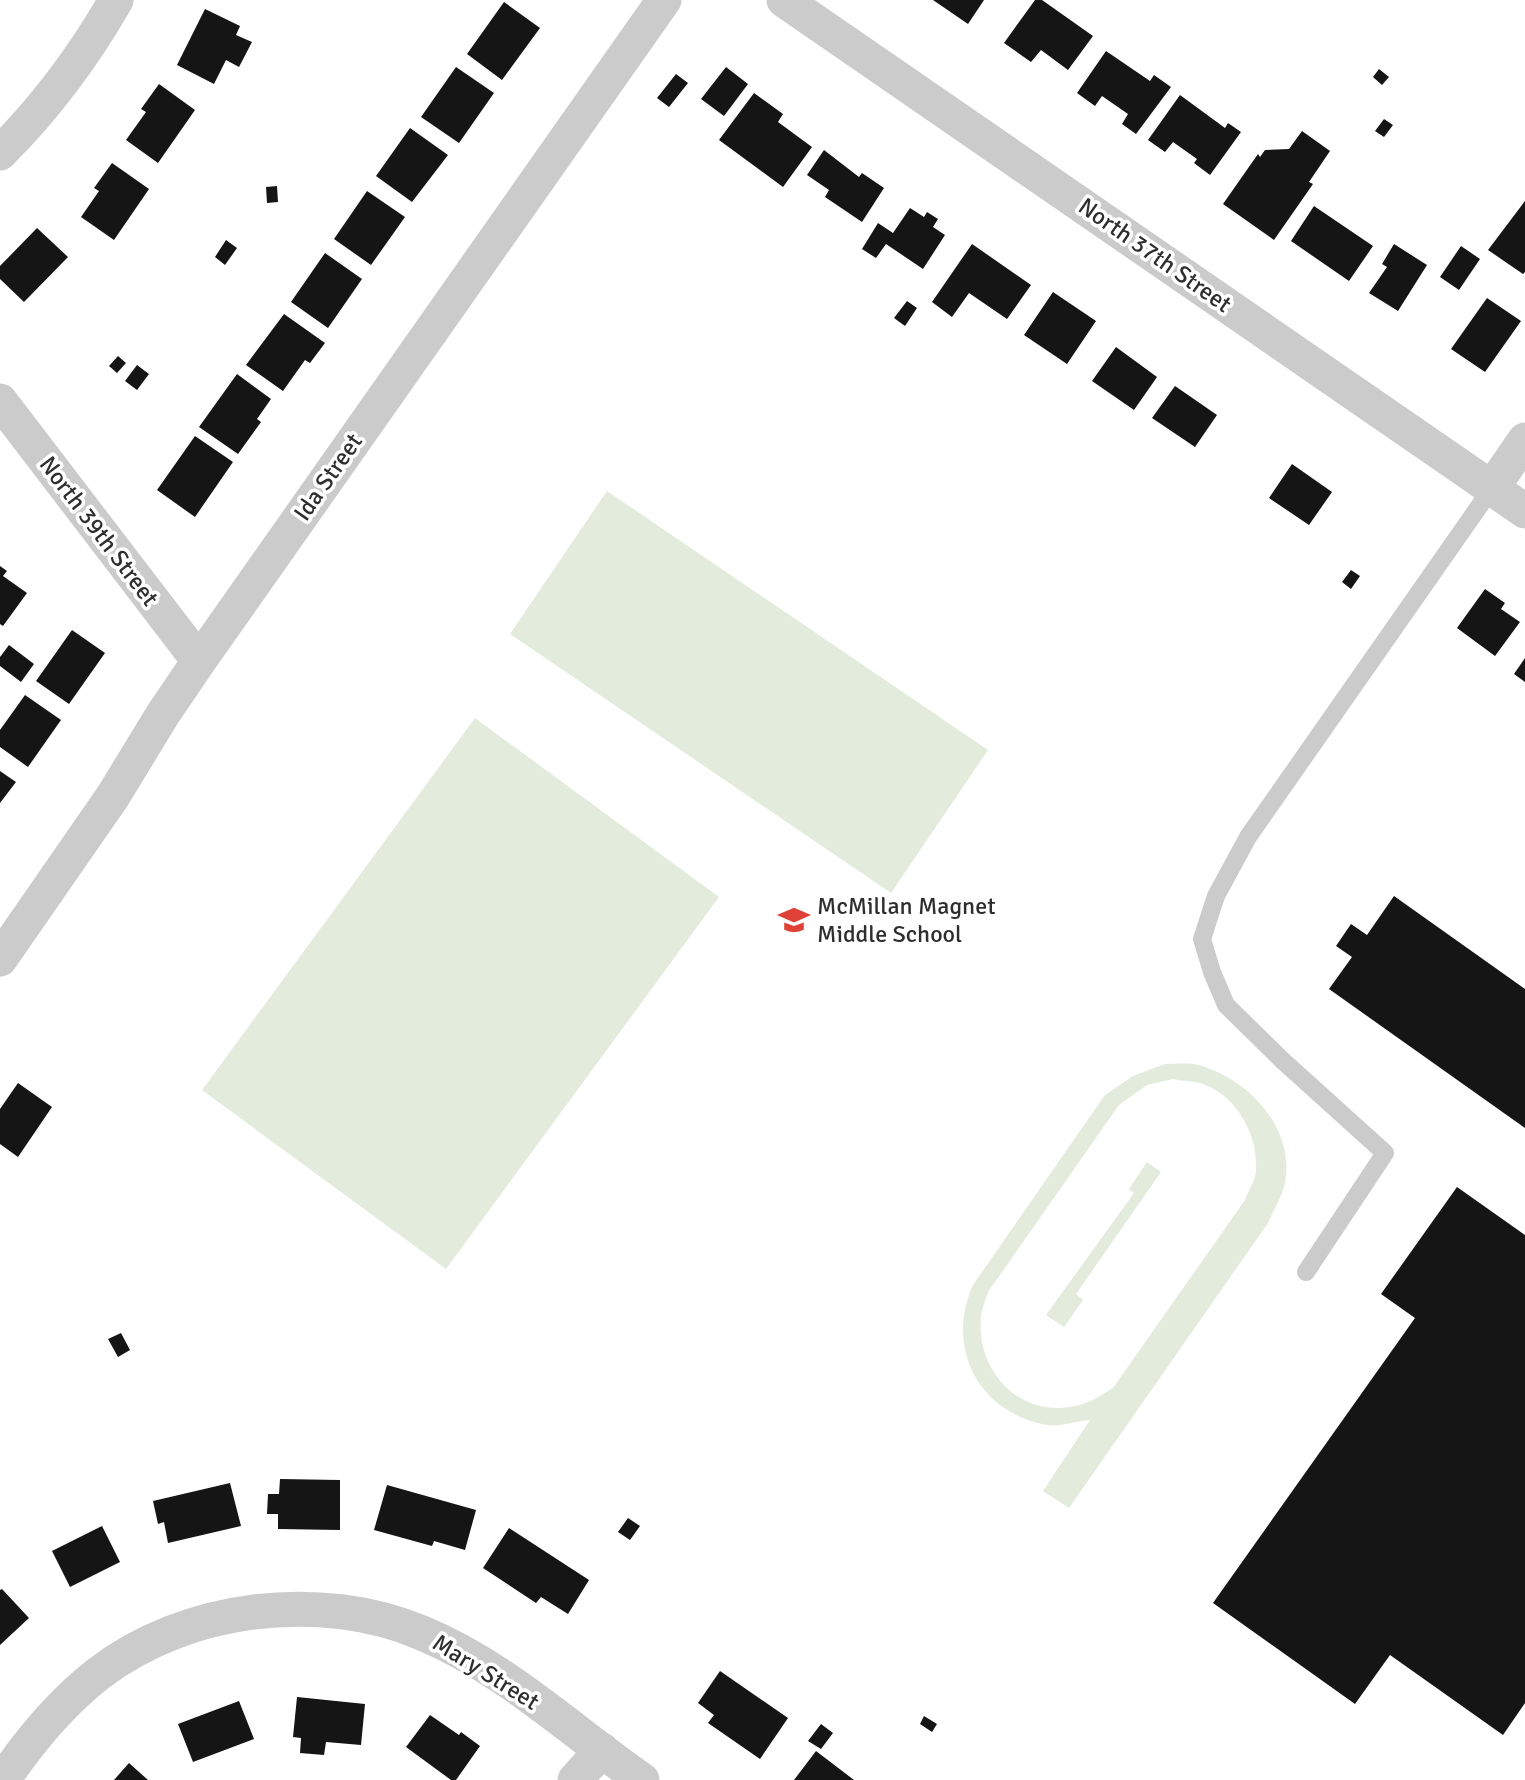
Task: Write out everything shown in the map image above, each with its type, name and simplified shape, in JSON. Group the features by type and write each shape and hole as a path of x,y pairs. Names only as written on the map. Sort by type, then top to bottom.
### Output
{"street":[{"path":"0,153 52,96 92,41 116,0"},
{"name":"Ida Street","path":"0,959 113,796 199,661 664,0"},
{"name":"North 37th Street","path":"784,0 1525,511"},
{"name":"North 39th Street","path":"0,401 199,661"},
{"path":"1492,488 1525,440"},
{"name":"Mary Street","path":"3,1780 56,1712 101,1672 158,1639 220,1618 263,1610 287,1609 347,1612 421,1632 475,1660 642,1780"},
{"path":"575,1780 602,1750"}],"lane":[{"path":"1306,1272 1385,1153 1282,1060 1226,1005 1202,939 1216,896 1248,837 1492,488"}],"green space":[{"path":"607,491 988,750 891,893 510,634"},
{"path":"475,718 719,897 446,1269 202,1090"},
{"path":"1165,1064 1188,1064 1202,1066 1237,1083 1266,1110 1276,1127 1283,1144 1285,1183 1268,1223 1069,1508 1043,1491 1090,1420 1047,1425 1023,1418 1002,1407 986,1392 974,1374 966,1353 963,1331 965,1308 973,1285 1105,1095 1133,1076","holes":["1173,1079 1213,1088 1224,1096 1242,1117 1249,1130 1256,1156 1256,1174 1245,1200 1113,1388 1075,1406 1050,1408 1032,1404 1003,1384 985,1354 981,1318 988,1292 1119,1105 1147,1085"]},
{"path":"1147,1162 1161,1172 1076,1294 1083,1300 1064,1327 1046,1315 1134,1193 1129,1189"}],"building":[{"path":"933,0 984,0 968,24"},
{"path":"1035,0 1042,0 1093,36 1068,70 1041,50 1031,62 1004,43"},
{"path":"504,2 540,28 502,80 467,54"},
{"path":"205,9 240,26 236,35 252,42 239,67 226,60 214,84 177,65"},
{"path":"1106,51 1150,81 1154,75 1171,87 1136,134 1122,124 1128,114 1102,96 1095,106 1077,93"},
{"path":"456,67 494,93 459,143 421,117"},
{"path":"726,67 748,84 724,116 701,99"},
{"path":"1379,69 1389,77 1382,85 1373,77"},
{"path":"676,74 688,83 669,107 657,98"},
{"path":"159,84 195,110 158,163 126,140 146,112 141,109"},
{"path":"754,93 783,114 778,122 812,147 783,187 719,140"},
{"path":"1180,95 1225,128 1228,123 1241,132 1210,175 1194,163 1197,159 1173,142 1165,152 1148,140"},
{"path":"1384,119 1393,125 1384,137 1375,131"},
{"path":"410,128 448,155 412,202 376,176"},
{"path":"1302,131 1330,151 1309,182 1313,184 1274,240 1223,204 1258,154 1260,157 1265,150 1289,149"},
{"path":"824,150 859,177 862,173 884,188 862,222 825,197 829,190 807,175"},
{"path":"112,163 149,189 114,240 81,217 99,191 94,188"},
{"path":"277,186 278,202 267,203 266,187"},
{"path":"367,191 405,217 371,265 334,239"},
{"path":"1525,201 1525,272 1523,274 1488,250"},
{"path":"1314,206 1373,246 1349,281 1291,241"},
{"path":"910,208 924,217 927,212 938,219 933,227 945,235 923,269 886,244 876,258 862,249 878,223 893,233"},
{"path":"37,228 68,257 24,302 0,279 0,266"},
{"path":"226,240 237,248 225,265 215,257"},
{"path":"972,244 1031,285 1007,319 969,293 952,317 932,302"},
{"path":"1394,244 1427,265 1398,311 1369,293 1387,267 1382,264"},
{"path":"1461,246 1480,259 1459,290 1440,277"},
{"path":"325,253 362,279 328,328 291,302"},
{"path":"1053,292 1096,321 1067,364 1024,335"},
{"path":"1487,298 1521,321 1485,372 1451,349"},
{"path":"907,301 917,308 905,326 894,318"},
{"path":"284,314 325,343 310,363 305,360 283,391 246,365"},
{"path":"1116,347 1157,377 1134,410 1092,381"},
{"path":"118,356 126,363 117,373 109,366"},
{"path":"137,365 149,374 137,390 125,381"},
{"path":"237,374 271,399 257,419 261,422 238,454 199,427"},
{"path":"1175,386 1217,415 1195,447 1152,418"},
{"path":"195,436 233,462 195,517 157,490"},
{"path":"1292,464 1332,492 1309,525 1269,498"},
{"path":"0,566 7,571 3,576 27,593 3,626 0,624"},
{"path":"1351,570 1360,576 1351,589 1342,582"},
{"path":"1485,589 1505,603 1501,609 1520,622 1495,656 1457,628"},
{"path":"72,630 105,653 69,704 36,681"},
{"path":"9,645 34,664 21,682 0,666 0,657"},
{"path":"1525,658 1525,682 1514,674"},
{"path":"25,695 61,720 28,767 0,747 0,730"},
{"path":"0,771 16,782 0,803"},
{"path":"1394,896 1525,989 1525,1128 1329,989 1352,957 1336,946 1351,924 1367,935"},
{"path":"18,1083 52,1107 18,1157 0,1144 0,1109"},
{"path":"1457,1187 1525,1235 1525,1703 1503,1735 1390,1655 1355,1704 1213,1603 1415,1318 1381,1294"},
{"path":"121,1333 130,1350 118,1357 108,1339"},
{"path":"280,1479 340,1480 340,1530 278,1529 278,1514 267,1514 268,1494 279,1494"},
{"path":"230,1483 241,1526 168,1543 164,1522 158,1524 153,1501"},
{"path":"387,1485 476,1510 465,1550 434,1541 432,1546 374,1530"},
{"path":"628,1518 640,1526 630,1540 618,1532"},
{"path":"102,1526 120,1562 70,1587 52,1551"},
{"path":"509,1528 589,1580 568,1614 541,1597 536,1603 483,1568"},
{"path":"2,1589 29,1618 0,1645 0,1590"},
{"path":"720,1671 788,1718 760,1759 708,1723 714,1715 698,1703"},
{"path":"297,1697 365,1704 361,1745 326,1742 324,1755 300,1753 301,1738 293,1737"},
{"path":"239,1701 254,1739 193,1762 178,1724"},
{"path":"430,1715 480,1746 456,1780 451,1780 406,1747"},
{"path":"924,1716 937,1724 932,1732 920,1724"},
{"path":"821,1724 833,1733 821,1749 808,1741"},
{"path":"816,1751 854,1780 794,1780"},
{"path":"129,1763 148,1780 114,1780"}],"place":[{"name":"McMillan Magnet Middle School","path":"794,920"}]}
